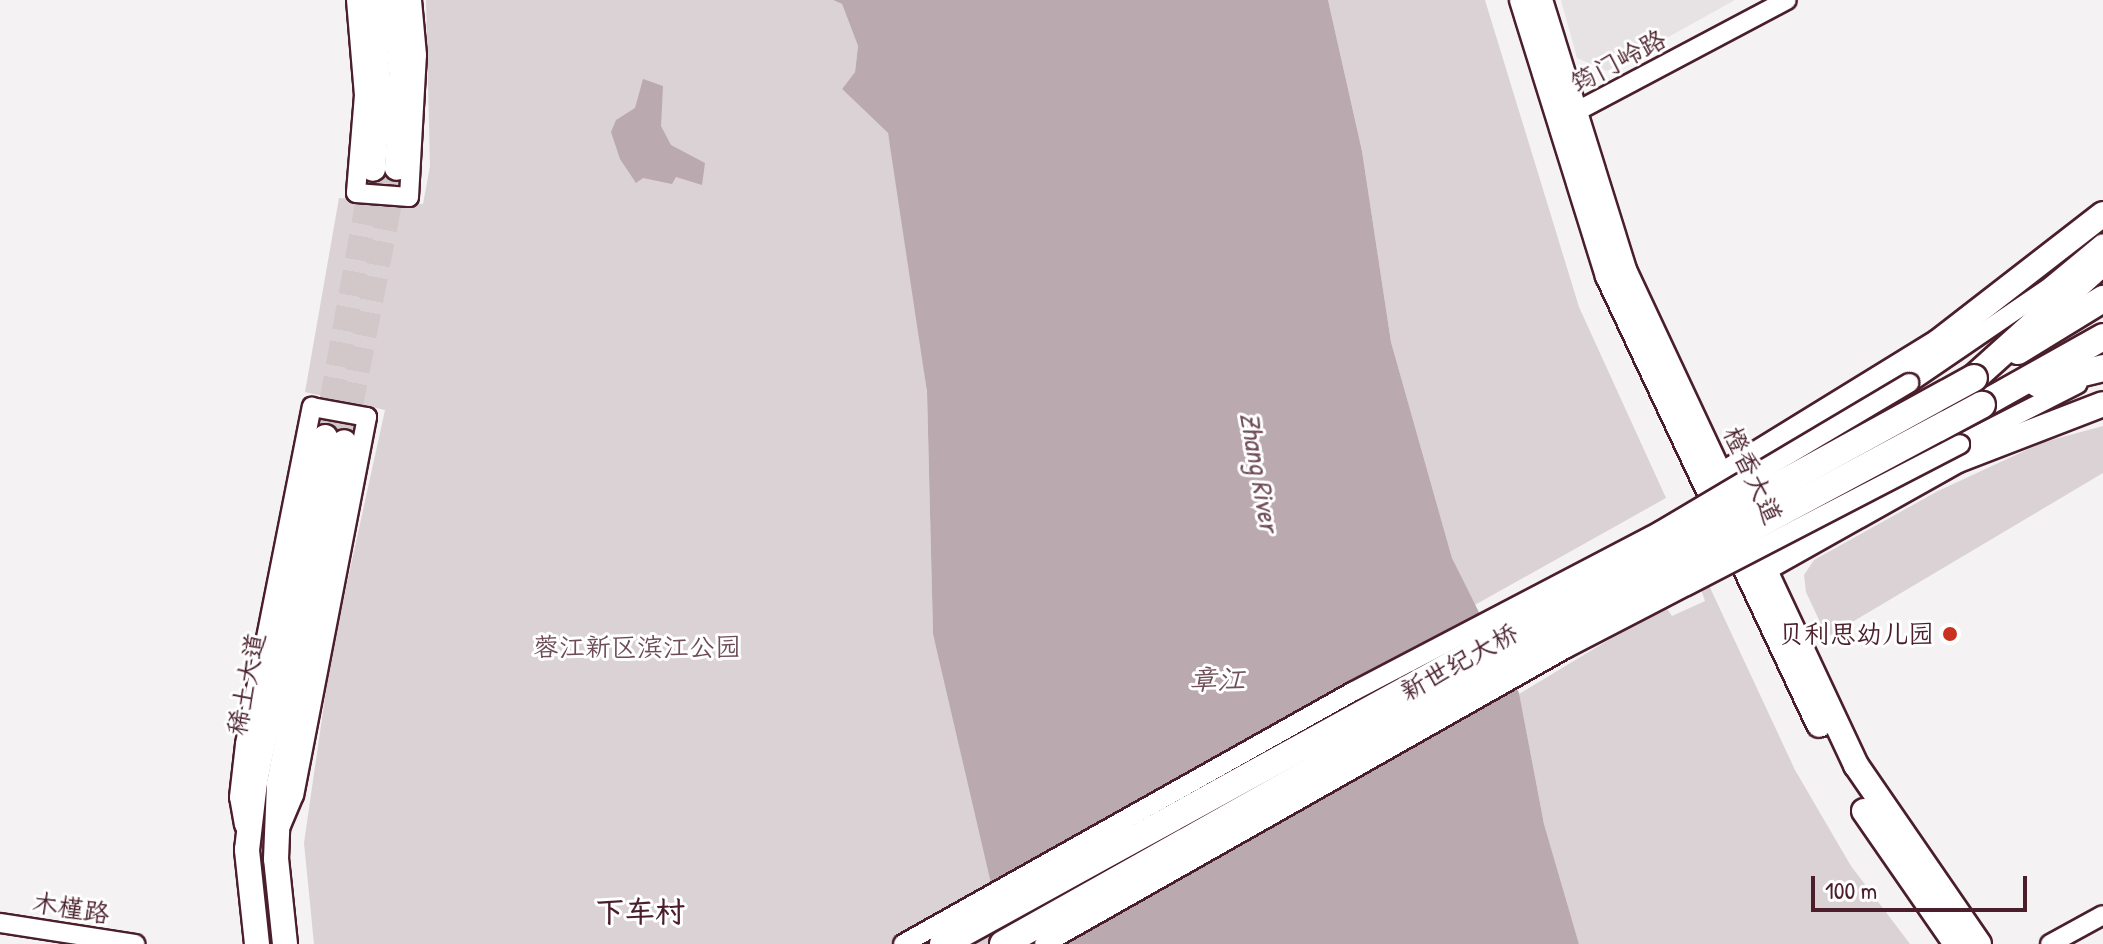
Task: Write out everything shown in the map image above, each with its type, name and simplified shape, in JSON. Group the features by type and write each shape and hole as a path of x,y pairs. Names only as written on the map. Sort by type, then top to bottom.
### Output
{"highway":[{"path":"1974,378 2103,262"},
{"path":"1974,378 2103,299"},
{"path":"1974,378 2103,306"},
{"path":"1982,405 2103,337"},
{"path":"1982,405 2103,344"},
{"path":"1982,405 2040,383 2103,368"},
{"name":"新世纪大桥","path":"943,944 1974,378"},
{"name":"新世纪大桥","path":"1003,944 1558,632 1982,405"}],"main road":[{"path":"371,0 385,169 402,80 394,0"},
{"name":"橙香大道","path":"1522,0 1564,118 1624,270 1852,792 1956,944"},
{"name":"橙香大道","path":"1540,0 1564,118"},
{"path":"1715,479 1938,342 2103,214"},
{"path":"1757,573 1958,460 2103,404"},
{"name":"稀土大道","path":"257,944 248,846 274,682 335,440 294,686 277,835 285,944"},
{"name":"橙香大道","path":"1757,573 1871,794 1979,944"}],"street":[{"path":"356,0 364,95 356,193 409,197 417,55 412,0"},
{"name":"筠门岭路","path":"1564,118 1787,0"},
{"path":"903,944 1354,691 1660,531 1909,383 2051,286 2103,243"},
{"path":"1044,944 1565,649 2071,385 2103,378"},
{"path":"248,846 239,797 245,744 312,407 367,417 294,795 277,835"},
{"path":"2050,944 2103,915"},
{"name":"木槿路","path":"0,923 135,944"}],"shaded area":[{"path":"1561,0 1735,0 1607,71 1577,58"}],"green space":[{"name":"蓉江新区滨江公园","path":"426,0 833,0 842,4 858,46 855,72 842,89 888,133 908,245 927,393 933,634 1018,944 314,944 304,843 331,656 385,410 305,392 339,198 423,204 430,166"},
{"path":"1328,0 1485,0 1579,307 1666,498 1473,606 1452,558 1391,342 1362,151"},
{"path":"2103,426 2103,473 1827,637 1806,592 1804,575 1814,560 1938,491 2044,442"},
{"path":"1706,579 1795,770 1851,866 1910,944 1579,944 1544,824 1519,694 1665,606 1672,616 1705,601 1698,581"}],"water":[{"name":"章江","path":"833,0 1328,0 1362,151 1391,342 1452,558 1519,693 1544,824 1579,944 1018,944 990,879 933,634 927,392 888,133 842,89 855,72 858,46 842,4"},
{"path":"643,79 663,86 661,126 671,145 705,163 702,185 676,177 672,184 643,178 636,183 620,159 611,132 616,120 635,108"}],"tunnel":[{"path":"344,442 397,168"},
{"path":"325,437 373,169"}],"place":[{"name":"贝利思幼儿园","path":"1950,634"}],"district":[{"name":"下车村","path":"640,911"}],"water label":[{"name":"Zhang River","path":"1260,472"}]}
